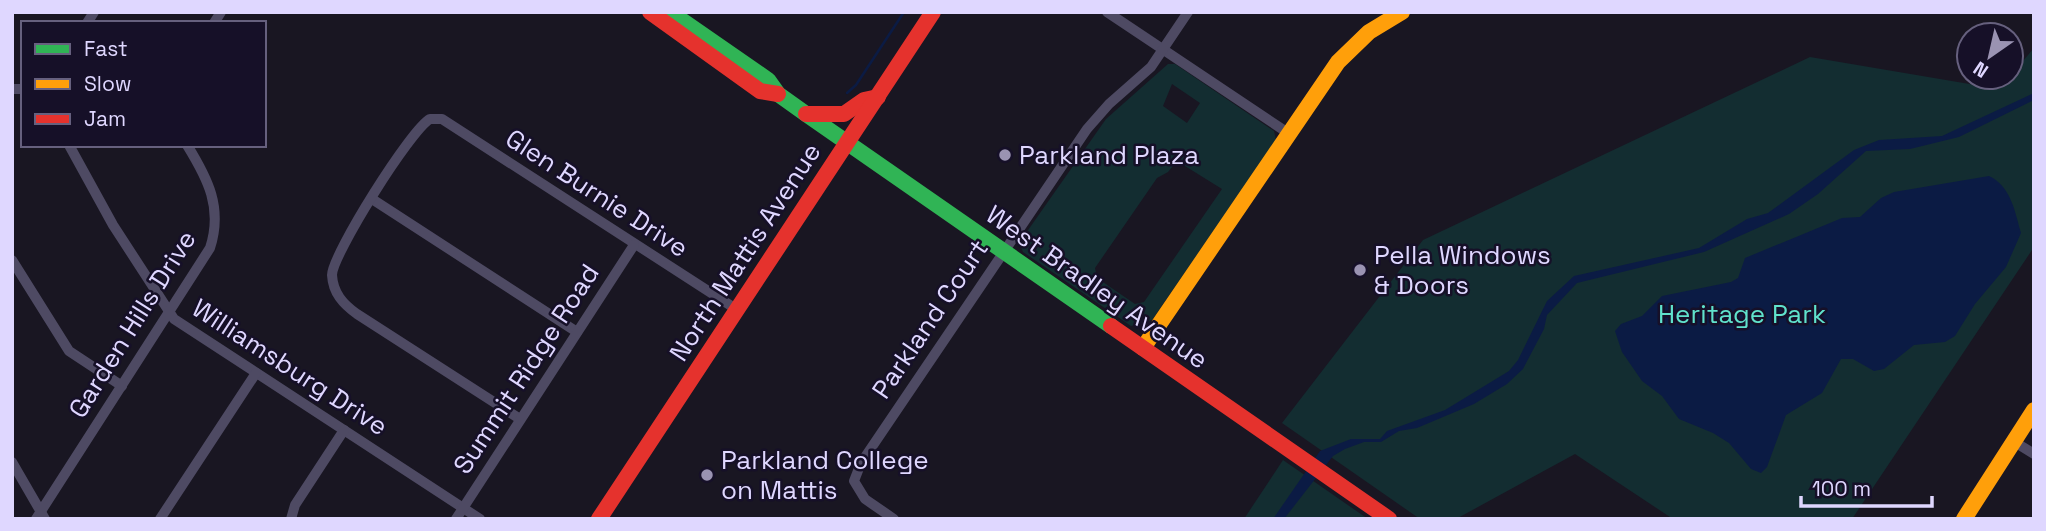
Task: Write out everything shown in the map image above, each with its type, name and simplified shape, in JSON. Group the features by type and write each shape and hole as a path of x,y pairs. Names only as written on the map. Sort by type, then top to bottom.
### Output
{"main road":[{"name":"West Bradley Avenue","path":"650,12 760,91 778,94"},
{"name":"West Bradley Avenue","path":"670,12 768,80 778,94 806,114 1389,519"},
{"name":"North Mattis Avenue","path":"599,519 933,12"},
{"path":"1143,348 1288,134 1349,50 1369,32 1402,12"},
{"path":"806,114 844,114 864,100 878,97"},
{"path":"1964,519 2034,410"}],"street":[{"path":"1107,12 1288,134"},
{"name":"Parkland Court","path":"894,519 858,492 855,476 1002,251 1099,114 1137,82 1163,50 1188,12"},
{"name":"Glen Burnie Drive","path":"372,199 405,144 424,122 432,118 442,119 736,309"},
{"name":"Williamsburg Drive","path":"70,147 106,214 169,313 181,325 480,519"},
{"name":"Garden Hills Drive","path":"41,516 204,262 216,220 211,187 188,147"},
{"path":"520,419 340,300 332,274 336,256 372,199 577,332"},
{"name":"Summit Ridge Road","path":"456,519 634,245"},
{"path":"12,260 69,351 122,386"},
{"path":"161,518 256,373"},
{"path":"291,519 295,505 344,430"},
{"path":"2013,441 2034,454"},
{"path":"12,462 41,516"}],"green space":[{"name":"Heritage Park","path":"2034,48 2034,247 1852,519 1673,519 1575,454 1456,519 1420,519 1282,423 1423,240 1810,57 1955,82 1955,91 2025,91 2025,59"},
{"path":"1168,64 1175,64 1274,131 1276,140 1152,320 1131,326 1023,252 1019,243 1106,119","holes":["1172,84 1200,103 1187,123 1163,106","1177,161 1222,189 1144,302 1135,304 1097,278 1095,268 1157,178 1168,172"]},
{"path":"1283,460 1368,519 1244,519"}],"water":[{"path":"2034,93 2034,100 1959,137 1910,149 1866,151 1818,194 1789,214 1704,252 1577,283 1547,315 1544,329 1523,369 1507,384 1474,404 1417,428 1399,431 1381,442 1364,442 1345,449 1333,456 1284,519 1273,519 1320,451 1351,439 1380,439 1387,431 1445,410 1509,371 1518,360 1547,301 1574,276 1699,248 1747,219 1768,213 1854,150 1879,140 1942,136"},
{"path":"1989,176 2007,193 2021,233 2006,267 1975,304 1955,336 1945,342 1914,345 1884,369 1874,371 1853,359 1841,359 1822,393 1786,415 1767,467 1761,473 1751,469 1729,443 1679,419 1662,396 1642,381 1622,352 1615,331 1621,324 1642,316 1662,296 1731,282 1738,278 1745,258 1842,218 1860,217 1881,198 1894,192"}],"waterway":[{"path":"847,93 856,85 904,12"}],"traffic: fast":[{"path":"670,12 768,80 778,94 806,114 1111,326"}],"traffic: slow":[{"path":"1143,348 1338,62 1369,32 1402,12"},
{"path":"1964,519 2034,410"}],"traffic: jam":[{"path":"650,12 760,91 778,94"},
{"path":"599,519 933,12"},
{"path":"806,114 844,114 864,100 878,97"},
{"path":"1111,326 1389,519"}],"place":[{"name":"Parkland Plaza","path":"1005,155"},
{"name":"Pella Windows & Doors","path":"1360,270"},
{"name":"Parkland College on Mattis","path":"707,475"}]}
